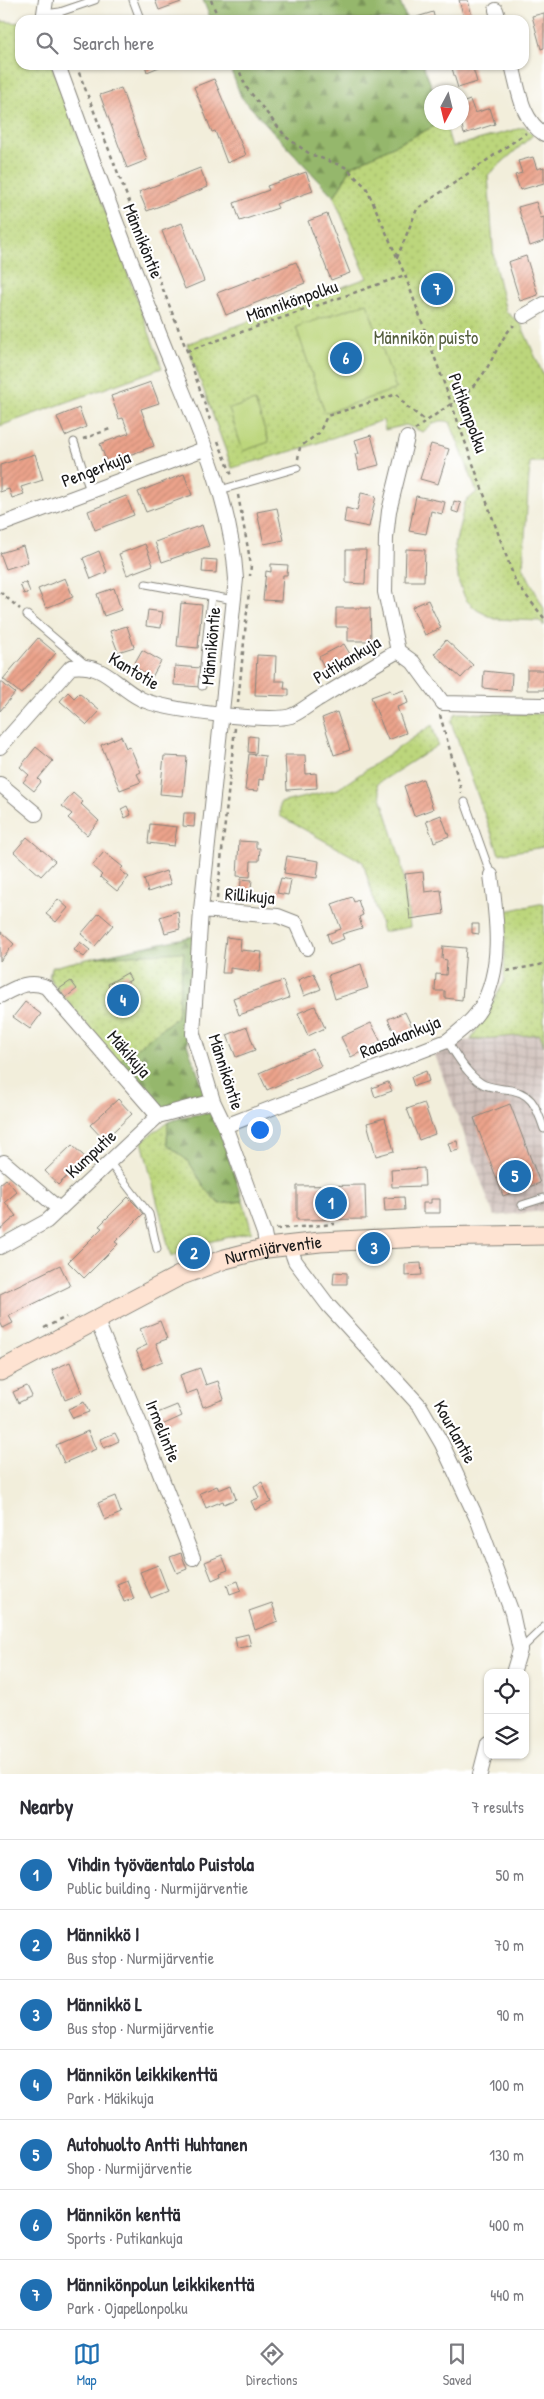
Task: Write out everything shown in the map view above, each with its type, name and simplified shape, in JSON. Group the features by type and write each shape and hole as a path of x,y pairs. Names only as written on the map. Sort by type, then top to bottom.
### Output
{"street":[{"name":"Männiköntie","path":"60,70 105,196 220,490 234,552 234,600 202,910 193,1034 213,1101 225,1126 264,1233 267,1248"},
{"path":"513,70 524,109 539,131"},
{"path":"524,316 544,304"},
{"name":"Putikankuja","path":"223,715 290,716 398,650 385,592 386,538 389,511 407,438"},
{"name":"Pengerkuja","path":"0,525 204,449"},
{"path":"398,650 412,662 443,703 544,705"},
{"name":"Kantotie","path":"0,747 71,667 86,666 110,677 140,699 158,706 223,715"},
{"path":"0,784 36,814"},
{"name":"Raasakankuja","path":"225,1126 447,1042 466,1026 479,1010 489,991 494,972 498,921 491,876"},
{"name":"Rillikuja","path":"202,910 278,916 296,923 307,948"},
{"name":"Mäkikuja","path":"0,996 29,984 37,983 46,987 158,1116"},
{"name":"Kumputie","path":"0,1248 32,1230 59,1209 158,1116 213,1101"},
{"path":"4,1162 59,1209"},
{"name":"Nurmijärventie","path":"0,1371 179,1276 226,1259 267,1248 289,1244 423,1237 544,1235"},
{"name":"Kourlantie","path":"289,1244 295,1260 328,1306 420,1406 442,1444 481,1530 512,1613 520,1650 515,1669"},
{"name":"Irmelintie","path":"96,1319 146,1438 193,1558"},
{"path":"480,1774 484,1758"}],"lane":[{"path":"44,11 60,12 94,0"},
{"path":"133,0 139,15"},
{"path":"74,442 90,491"},
{"path":"220,490 297,468"},
{"path":"146,584 234,600"},
{"path":"202,686 211,596"},
{"name":"Kantotie","path":"27,615 86,666"},
{"name":"Raasakankuja","path":"465,802 491,876"},
{"path":"447,1042 469,1073 483,1084 516,1090 528,1096 538,1110 544,1129"},
{"path":"109,1162 148,1214 157,1249"},
{"path":"522,1204 544,1198"},
{"path":"520,1650 544,1627"}],"path":[{"path":"211,0 217,15"},
{"name":"Putikanpolku","path":"239,70 246,87 286,137 310,154 346,167 366,187 405,275 516,583 544,618"},
{"path":"397,258 417,209 539,131"},
{"name":"Männikönpolku","path":"187,351 405,275"},
{"path":"407,438 426,420 475,384 488,368 508,331 524,316"},
{"path":"297,468 300,447 319,433 327,416 397,394 406,406 426,420"},
{"path":"74,442 110,429"},
{"path":"0,592 27,615"},
{"path":"443,703 439,718 465,802"},
{"path":"494,972 525,969 544,964"}],"shaded area":[{"path":"540,1034 544,1046 544,1211 494,1216 435,1055 461,1041"}],"green space":[{"path":"203,0 399,0 405,15 209,15"},
{"path":"0,21 15,22 15,70 54,70 162,368 0,426"},
{"path":"231,70 425,70 431,85 424,85 424,130 427,130 352,166 334,197 241,97"},
{"name":"Männikön puisto","path":"525,127 533,135 488,175 494,261 506,312 521,324 544,377 544,462 530,462 523,567 544,609 544,626 540,621 495,619 477,610 466,600 459,583 454,550 465,502 477,492 450,422 439,421 423,432 406,425 385,430 383,420 306,447 232,468 187,344 367,278 334,197 352,166 427,130 447,130 452,147"},
{"path":"367,303 396,389 325,413 296,327"},
{"path":"255,401 269,442 243,451 229,409"},
{"path":"456,713 544,714 544,847 499,854 451,722"},
{"path":"432,725 438,745 377,784 401,861 410,927 383,932 363,862 280,816 280,803 338,789"},
{"path":"544,904 544,1046 540,1034 471,1040 504,982 506,911"},
{"path":"194,936 187,1044 205,1093 200,1100 166,1108 155,1104 118,1062 177,1017 184,952 96,957"},
{"path":"184,951 177,1017 118,1062 53,984 49,976 52,967 96,957"},
{"path":"209,1113 215,1117 243,1201 220,1204 207,1191 189,1162 167,1144 168,1122 187,1116"},
{"path":"168,1122 167,1144 189,1162 207,1191 219,1204 243,1201 252,1232 208,1242 171,1257 142,1141"}],"building":[{"path":"155,0 180,0 181,2 159,10"},
{"path":"459,0 468,0 472,15 463,15"},
{"path":"544,13 544,48 541,49 532,16"},
{"path":"453,70 473,70 477,82 468,85 457,85"},
{"path":"214,79 246,155 227,163 215,131 212,132 194,87"},
{"path":"121,88 147,160 127,168 100,95"},
{"path":"469,100 475,113 490,108 495,124 464,134 463,130 469,130"},
{"path":"533,157 537,169 544,167 544,183 520,190 515,175 522,173 518,161"},
{"path":"200,168 208,187 147,211 139,192"},
{"path":"306,172 313,191 276,204 278,208 240,221 234,203 269,190 267,186"},
{"path":"536,202 541,218 544,217 544,241 530,246 518,207"},
{"path":"327,214 350,273 331,280 308,221"},
{"path":"182,223 204,281 185,289 162,231"},
{"path":"526,256 538,295 520,301 508,262"},
{"path":"296,262 305,283 226,315 217,293"},
{"path":"151,382 159,403 141,409 154,446 107,463 100,444 129,433 123,418 119,419 111,396"},
{"path":"79,408 86,427 65,436 57,417"},
{"path":"371,435 379,465 359,470 355,454 359,454 355,440"},
{"path":"431,444 449,449 438,484 420,479"},
{"path":"35,454 43,480 21,487 24,494 12,498 9,489 0,492 0,465"},
{"path":"184,474 192,495 146,512 138,492"},
{"path":"361,493 376,496 369,527 344,522 346,508 357,511"},
{"path":"126,496 134,515 95,530 88,511"},
{"path":"416,496 445,502 442,514 431,511 426,534 409,531"},
{"path":"454,501 461,503 458,513 452,511"},
{"path":"277,508 284,540 264,544 257,512"},
{"path":"202,525 209,546 162,562 155,542"},
{"path":"145,544 153,565 127,575 119,554"},
{"path":"23,546 28,562 6,569 0,553"},
{"path":"406,549 425,550 424,581 405,581"},
{"path":"346,550 366,550 365,584 346,583"},
{"path":"99,551 107,572 91,579 83,558"},
{"path":"203,559 217,560 216,573 202,572"},
{"path":"271,564 288,565 287,575 283,575 281,601 263,600 266,571 271,572"},
{"path":"65,578 73,597 46,608 38,589"},
{"path":"26,582 30,592 24,594 20,584"},
{"path":"114,588 121,610 104,616 97,594"},
{"path":"428,600 441,628 425,635 412,607"},
{"path":"181,603 202,605 198,648 177,646"},
{"path":"336,608 370,608 371,641 348,641 348,627 336,627"},
{"path":"148,610 163,612 161,628 146,626"},
{"path":"127,626 134,647 118,652 110,631"},
{"path":"38,638 56,653 21,694 3,679"},
{"path":"446,640 473,665 461,678 434,654"},
{"path":"344,644 353,659 327,673 319,657"},
{"path":"142,650 161,661 152,677 133,666"},
{"path":"257,655 276,656 275,681 285,681 284,689 289,689 289,696 255,695"},
{"path":"175,666 201,668 200,687 174,685"},
{"path":"527,670 544,670 544,690 527,690"},
{"path":"484,671 512,674 511,691 483,688"},
{"path":"0,681 15,693 0,711"},
{"path":"390,690 392,694 404,690 408,703 397,707 406,733 388,740 371,697"},
{"path":"68,692 74,698 79,693 100,711 87,725 60,701"},
{"path":"337,712 350,750 334,755 322,718"},
{"path":"121,736 126,748 130,747 141,772 137,774 141,782 120,790 101,745"},
{"path":"249,736 257,737 256,753 248,752"},
{"path":"36,747 53,761 38,779 41,782 34,791 23,782 29,775 20,767"},
{"path":"249,754 265,756 263,780 259,779 258,791 245,790"},
{"path":"285,755 305,755 306,774 316,773 317,788 287,790"},
{"path":"164,756 187,757 183,796 160,794"},
{"path":"423,779 433,809 414,816 404,786"},
{"path":"73,793 83,802 81,804 99,821 87,835 68,818 72,814 62,806"},
{"path":"127,806 131,815 125,818 121,809"},
{"path":"184,813 195,813 194,827 183,826"},
{"path":"441,815 449,836 434,842 426,821"},
{"path":"150,824 177,827 174,846 148,843"},
{"path":"27,837 55,861 41,876 14,852"},
{"path":"239,841 256,842 256,848 260,848 259,861 251,861 250,877 237,876"},
{"path":"104,852 123,867 120,870 129,877 117,891 100,877 102,875 92,866"},
{"path":"287,856 319,861 317,878 284,873"},
{"path":"166,871 171,884 148,892 144,879"},
{"path":"423,872 425,892 441,890 444,914 410,919 405,874"},
{"path":"281,878 291,880 288,895 277,893"},
{"path":"241,879 252,880 250,896 240,895"},
{"path":"352,897 354,902 358,900 363,915 359,917 362,928 342,934 344,939 330,944 327,934 341,929 332,904"},
{"path":"58,899 68,908 56,922 46,914"},
{"path":"178,911 180,929 165,933 160,917"},
{"path":"99,913 113,925 95,946 81,934"},
{"path":"472,924 479,924 479,934 472,933"},
{"path":"0,931 14,944 0,961"},
{"path":"226,937 241,939 240,950 262,952 260,972 230,968 230,973 222,973"},
{"path":"80,942 90,950 84,957 74,950"},
{"path":"443,946 466,948 462,1000 445,998 445,991 435,991 436,974 446,975 447,960 442,959"},
{"path":"361,964 368,988 335,999 328,975"},
{"path":"127,973 131,980 125,983 129,990 115,997 108,984"},
{"path":"314,973 321,989 304,996 298,980"},
{"path":"71,981 77,989 65,998 59,989"},
{"path":"283,981 289,998 239,1015 233,998"},
{"path":"25,1002 41,1014 30,1029 13,1017"},
{"path":"315,1006 325,1028 308,1036 298,1013"},
{"path":"405,1012 413,1029 396,1037 388,1019"},
{"path":"371,1023 381,1042 351,1057 341,1037"},
{"path":"247,1027 255,1050 236,1057 227,1035"},
{"path":"313,1049 321,1066 267,1090 259,1073"},
{"path":"426,1071 429,1081 414,1086 411,1077"},
{"path":"388,1082 392,1091 375,1097 372,1088"},
{"path":"118,1099 132,1114 104,1140 90,1125"},
{"path":"424,1103 435,1134 419,1140 407,1109"},
{"path":"510,1104 540,1183 503,1196 474,1118"},
{"path":"385,1118 394,1151 376,1156 367,1123"},
{"path":"457,1141 459,1150 451,1152 448,1143"},
{"path":"72,1145 86,1158 58,1185 45,1171"},
{"path":"424,1168 425,1186 392,1187 391,1170"},
{"path":"6,1179 17,1192 5,1202 16,1216 0,1230 0,1184"},
{"path":"365,1185 366,1219 297,1220 297,1186"},
{"path":"128,1197 144,1213 115,1242 118,1244 84,1278 68,1262 102,1228 99,1226"},
{"path":"404,1197 405,1210 385,1211 384,1198"},
{"path":"431,1199 440,1199 440,1213 423,1213 423,1203 431,1203"},
{"path":"421,1263 422,1275 405,1276 405,1264"},
{"path":"60,1265 70,1286 9,1316 13,1323 3,1328 0,1322 0,1294"},
{"path":"334,1272 347,1273 347,1284 333,1284"},
{"path":"160,1321 167,1339 156,1343 163,1361 144,1369 136,1350 147,1345 140,1329"},
{"path":"70,1362 82,1393 65,1400 52,1370"},
{"path":"200,1368 206,1385 218,1381 224,1399 203,1407 197,1390 186,1394 180,1375"},
{"path":"27,1386 32,1396 18,1403 13,1392"},
{"path":"84,1402 89,1412 73,1418 68,1409"},
{"path":"177,1405 182,1416 160,1426 155,1414"},
{"path":"88,1431 96,1449 64,1463 56,1445"},
{"path":"115,1433 119,1441 104,1448 100,1439"},
{"path":"262,1482 271,1502 255,1510 251,1501 259,1498 254,1486"},
{"path":"231,1485 236,1499 224,1504 223,1501 206,1508 200,1493 217,1486 219,1490"},
{"path":"115,1496 121,1513 105,1520 98,1503"},
{"path":"181,1553 187,1569 177,1573 170,1557"},
{"path":"222,1555 228,1570 220,1573 221,1576 212,1580 205,1562"},
{"path":"158,1565 168,1591 151,1598 140,1572"},
{"path":"127,1580 134,1599 124,1602 117,1584"},
{"path":"238,1581 241,1590 230,1594 227,1585"},
{"path":"272,1603 278,1621 255,1630 249,1611"},
{"path":"248,1634 251,1646 237,1648 235,1637"}],"place":[{"name":"Männikönpolun leikkikenttä","path":"437,289"},
{"name":"Männikön kenttä","path":"346,358"},
{"name":"Männikön leikkikenttä","path":"123,1000"},
{"name":"Autohuolto Antti Huhtanen","path":"515,1176"},
{"name":"Vihdin työväentalo Puistola","path":"331,1203"},
{"name":"Männikkö L","path":"374,1248"},
{"name":"Männikkö I","path":"194,1253"}]}
